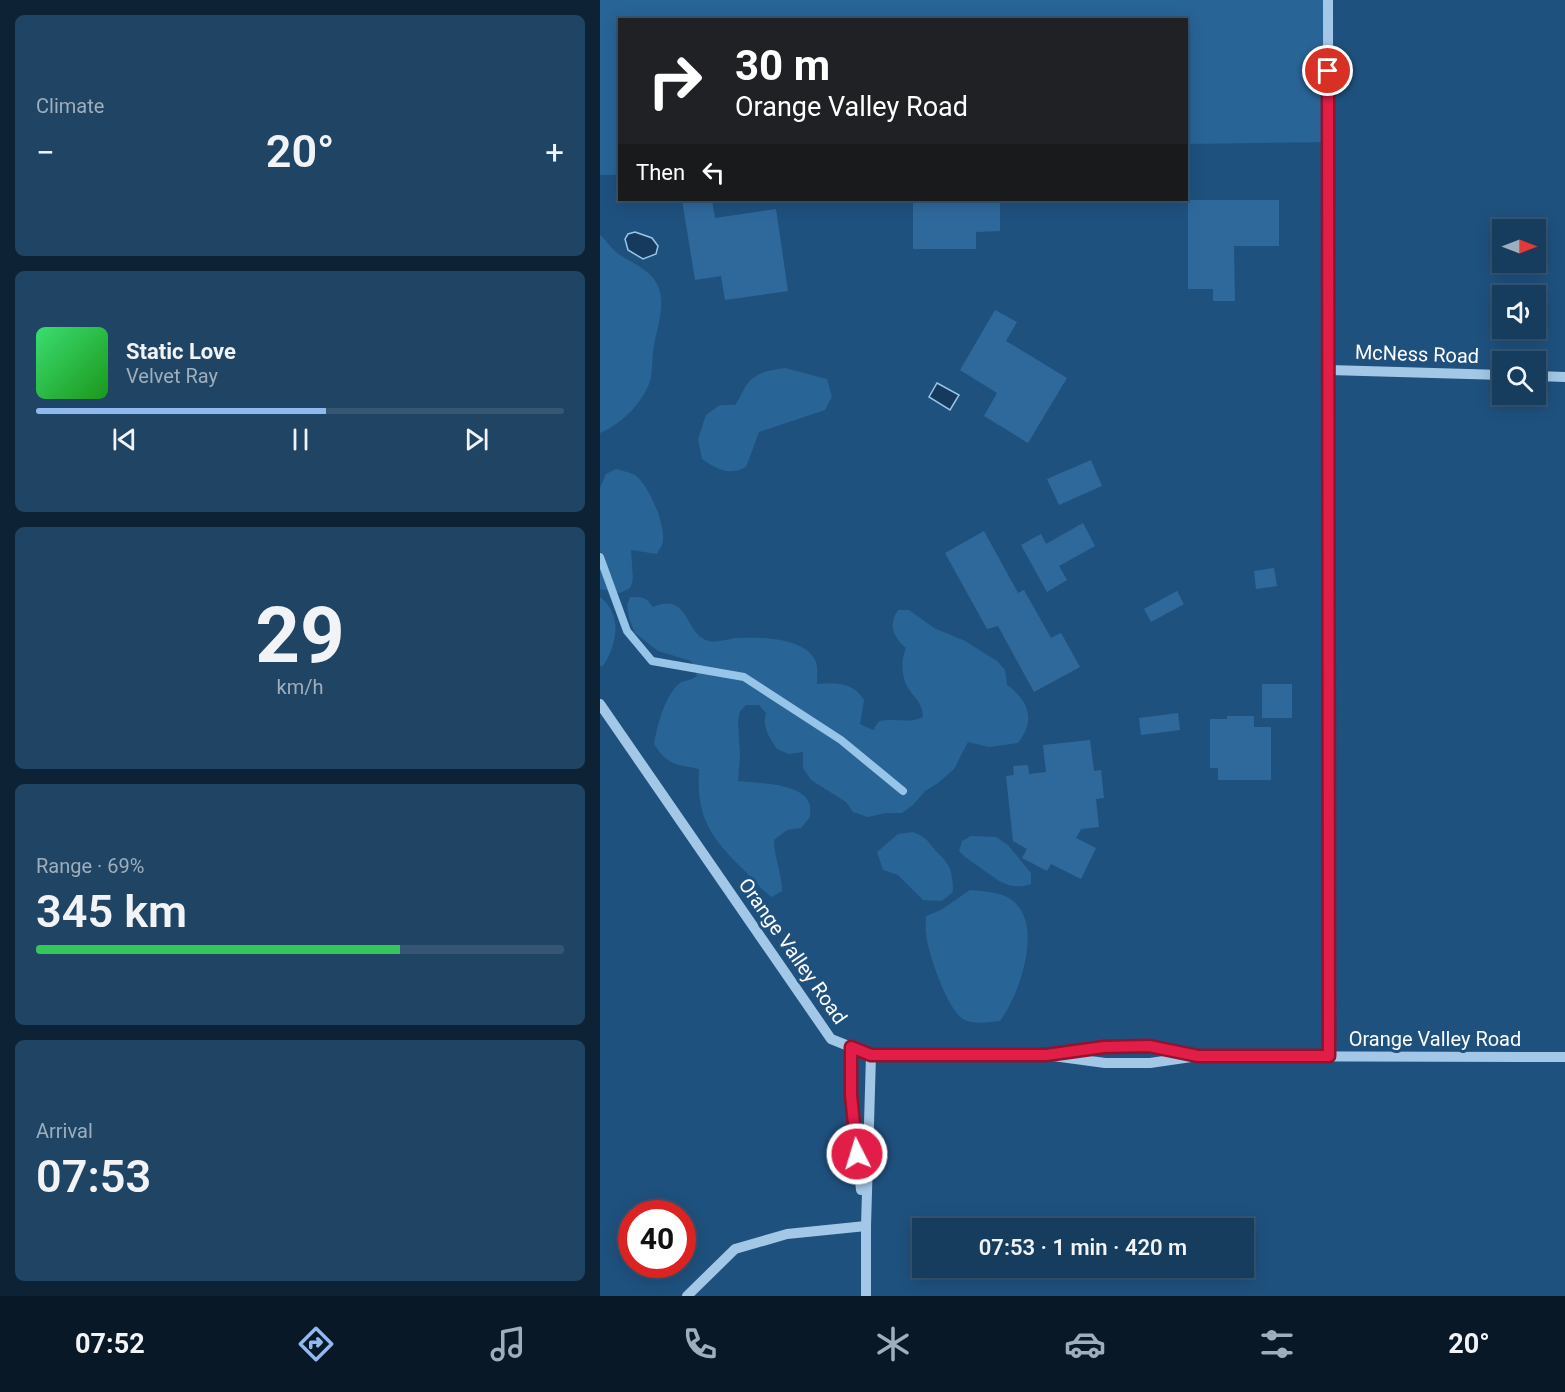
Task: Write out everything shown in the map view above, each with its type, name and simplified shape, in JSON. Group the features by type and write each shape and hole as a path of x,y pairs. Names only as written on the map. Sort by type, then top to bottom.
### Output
{"street":[{"path":"1328,0 1329,1056"},
{"name":"McNess Road","path":"1329,370 1492,375"},
{"path":"1546,376 1565,376"},
{"name":"Orange Valley Road","path":"600,704 831,1039 871,1055 1046,1055 1105,1063 1150,1063 1198,1056 1565,1057"},
{"name":"Orange Valley Road","path":"1046,1055 1104,1047 1149,1046 1198,1056"},
{"path":"851,1047 851,1095 866,1226"},
{"path":"866,1296 871,1055"},
{"path":"687,1296 735,1249 787,1234 866,1226"}],"shaded area":[{"path":"600,0 1328,0 1329,142 1188,144 1188,18 618,18 618,173 615,175 600,175"},
{"path":"635,232 652,238 658,246 656,254 643,259 628,250 625,239 628,234"},
{"path":"600,235 616,252 652,277 659,289 661,303 648,386 632,411 600,433"},
{"path":"785,368 827,379 832,397 825,410 759,432 746,467 740,470 723,470 702,459 698,439 706,415 720,405 735,405 746,385 756,376"},
{"path":"937,383 959,395 950,410 929,397"},
{"path":"616,469 635,475 646,488 660,518 663,538 657,554 631,550 633,579 630,588 620,593 600,589 600,488 606,474"},
{"path":"600,597 612,612 615,621 612,648 603,666 600,666"},
{"path":"630,597 644,598 653,607 665,604 674,605 686,616 695,631 709,641 757,638 781,640 803,648 816,662 817,684 843,684 860,694 864,700 860,724 873,730 879,721 913,720 923,717 919,703 905,682 902,667 906,648 898,640 893,630 893,621 898,610 909,610 934,628 965,641 997,661 1005,670 1007,685 1021,698 1028,711 1024,735 1018,743 989,747 968,742 954,769 925,791 913,805 902,813 886,813 868,817 853,812 846,802 811,780 803,768 803,752 789,754 777,749 766,727 766,713 759,705 746,705 740,711 738,721 740,754 738,781 778,785 797,791 805,796 810,806 810,817 801,828 787,830 774,840 782,891 772,897 723,848 708,826 700,801 699,769 678,765 668,760 654,744 670,695 680,683 697,676 691,661 658,651 635,633 627,605"},
{"path":"913,832 928,841 950,870 953,892 942,901 923,900 898,875 883,870 877,852 898,834"},
{"path":"971,836 996,837 1008,845 1031,873 1031,884 1017,886 1005,884 967,858 959,851 962,841"},
{"path":"970,890 1007,897 1019,907 1026,921 1028,938 1022,975 1008,1009 1000,1021 971,1022 963,1019 957,1013 939,980 928,943 926,916 941,910"}],"building":[{"path":"1188,200 1279,200 1279,246 1234,246 1235,301 1213,301 1213,289 1188,289"},
{"path":"682,201 712,201 715,218 776,209 788,291 725,300 721,276 695,280"},
{"path":"913,201 1000,201 1000,231 976,232 976,249 913,249"},
{"path":"995,310 1017,322 1006,341 1067,378 1028,443 984,416 997,393 960,370"},
{"path":"1091,460 1102,486 1059,505 1047,479"},
{"path":"1083,523 1095,546 1059,566 1067,580 1047,592 1021,545 1041,534 1046,544"},
{"path":"984,531 1018,593 1024,590 1051,638 1061,633 1080,667 1034,692 998,626 987,629 945,553"},
{"path":"1274,568 1277,586 1256,589 1254,571"},
{"path":"1177,591 1184,604 1151,622 1144,609"},
{"path":"1262,684 1292,684 1292,718 1262,718"},
{"path":"1178,713 1180,730 1141,735 1139,718"},
{"path":"1227,716 1254,716 1254,727 1271,727 1271,780 1218,780 1218,768 1210,768 1210,719 1227,719"},
{"path":"1090,740 1094,771 1101,770 1104,798 1096,799 1099,827 1081,829 1076,838 1096,848 1081,879 1051,864 1047,871 1022,858 1027,849 1013,841 1006,776 1014,775 1013,766 1028,765 1029,774 1046,772 1043,745"}],"waterway":[{"path":"600,557 627,631 652,661 744,677 841,740 903,791"}],"route":[{"path":"857,1154 851,1095 851,1047 871,1055 1046,1055 1104,1047 1149,1046 1198,1056 1329,1056 1328,71"}]}
